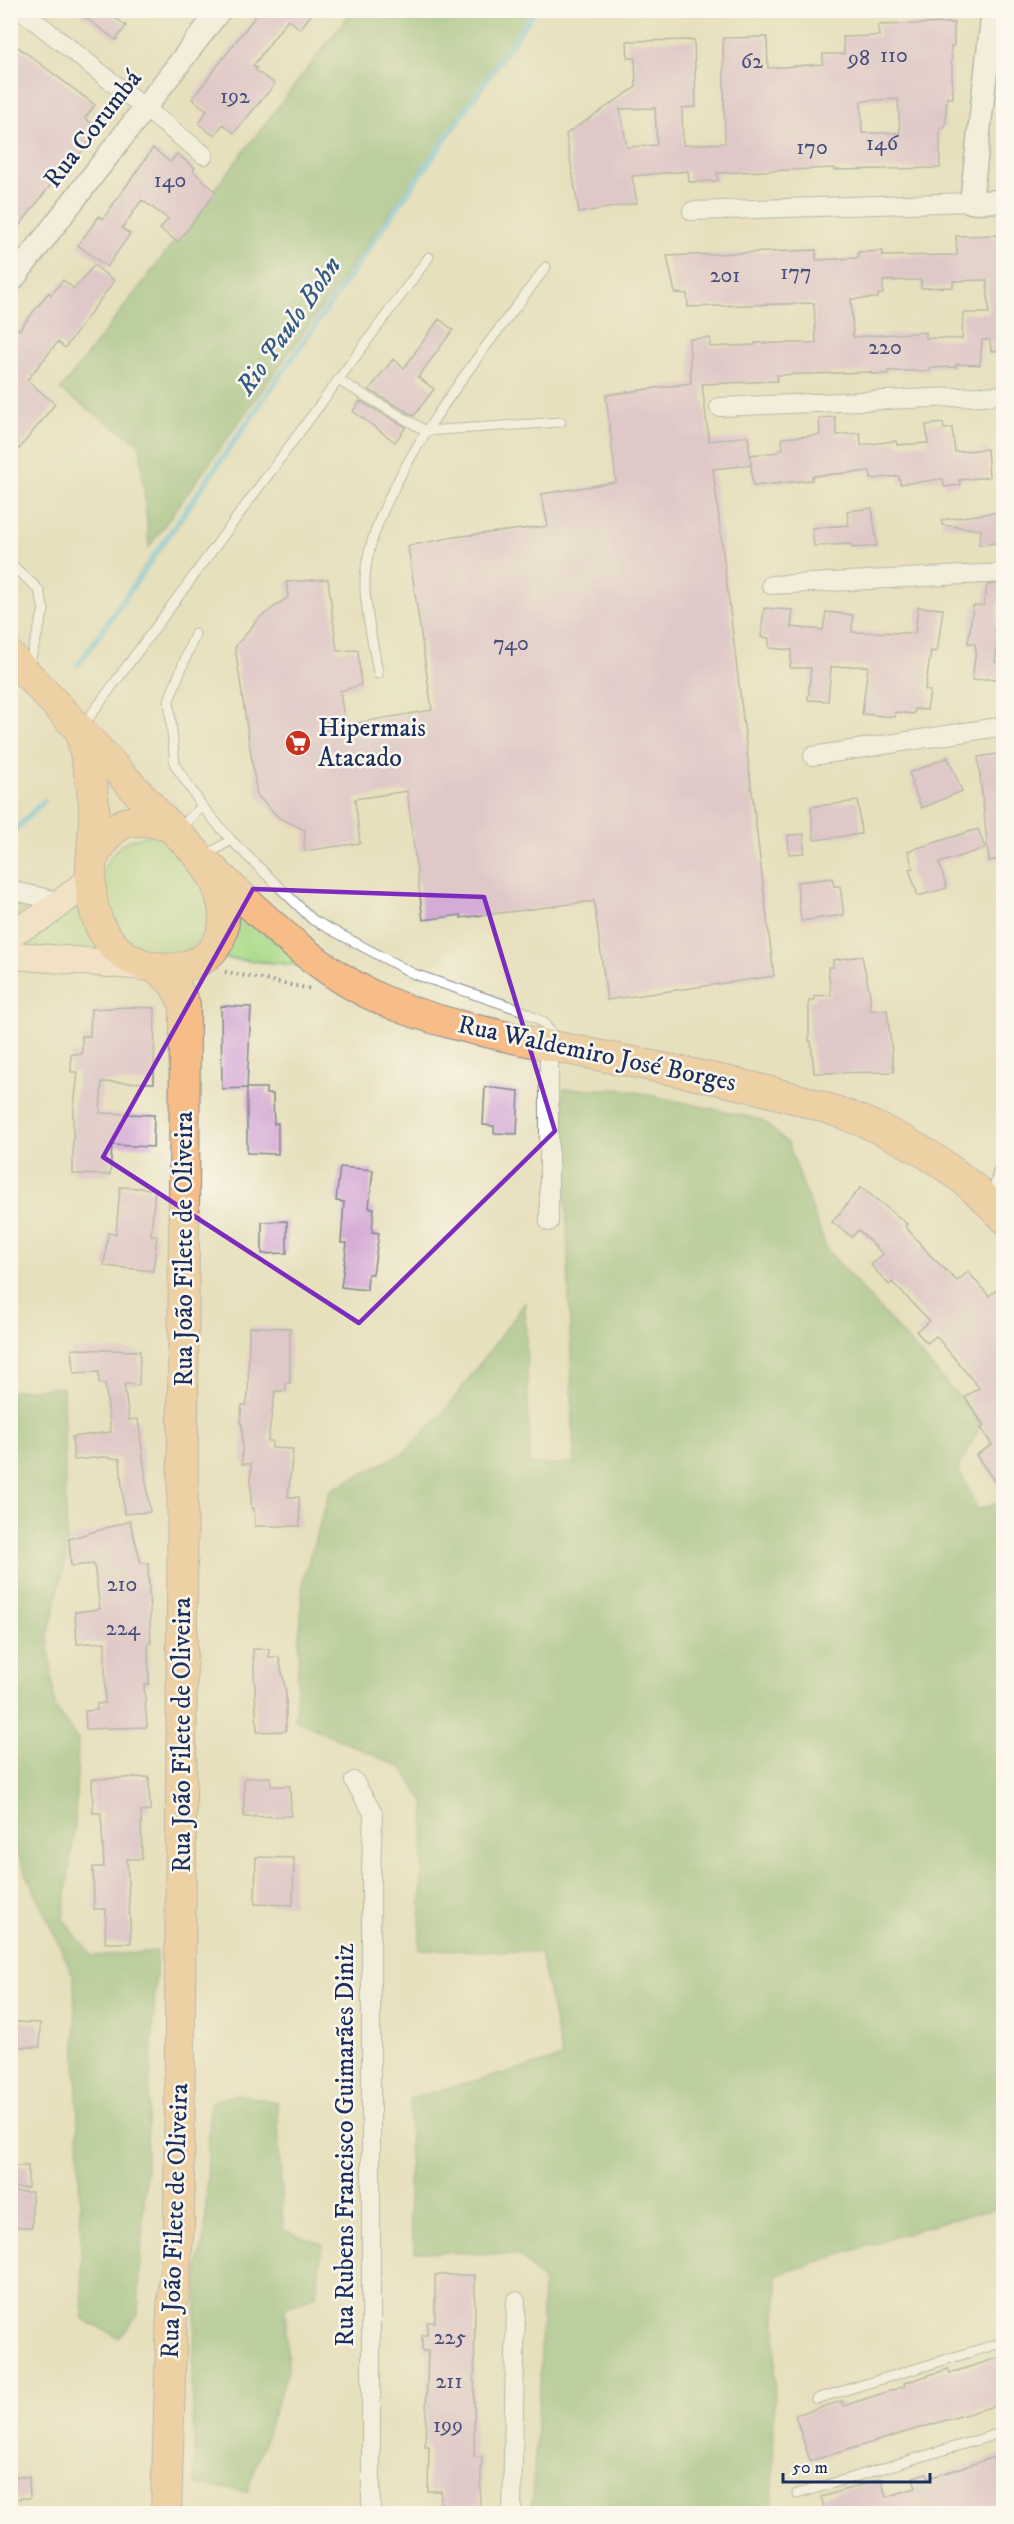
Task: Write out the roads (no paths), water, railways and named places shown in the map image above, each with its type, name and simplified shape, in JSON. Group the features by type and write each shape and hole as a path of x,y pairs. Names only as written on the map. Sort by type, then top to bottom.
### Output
{"main road":[{"path":"10,955 170,969 195,965 210,954 219,941 223,921 223,905 204,860 18,665"},
{"path":"80,729 94,805 90,872 93,906 101,927 127,955 156,967"},
{"path":"10,933 42,917 62,902 90,872 102,840 117,825 134,819 151,820 172,829"},
{"name":"Rua Waldemiro José Borges","path":"204,860 283,933 352,984 380,999 443,1021 556,1047 744,1085 822,1104 860,1119 912,1146 940,1164 1000,1213"},
{"name":"Rua João Filete de Oliveira","path":"156,967 174,984 185,1005 179,2226 172,2310 166,2514"}],"street":[{"path":"21,10 204,155"},
{"name":"Rua Corumbá","path":"10,283 220,10"},
{"path":"971,202 993,10"},
{"path":"692,211 1004,201"},
{"path":"719,407 1004,395"},
{"path":"771,585 1004,573"},
{"path":"813,756 1004,726"},
{"path":"10,890 62,902"},
{"path":"549,1222 556,1047"},
{"path":"1000,1213 1004,1175"},
{"name":"Rua Rubens Francisco Guimarães Diniz","path":"354,1781 373,1813 374,1842 371,1886 371,2514"},
{"path":"512,2514 516,2301"}],"lane":[{"path":"80,729 429,257"},
{"path":"378,674 365,586 375,528 426,431 546,267"},
{"path":"338,380 426,431 561,422"},
{"path":"10,563 39,590 44,610 18,665"},
{"path":"195,634 169,700 175,765 202,806 231,840 314,920 414,974 521,1010 543,1023 556,1047"},
{"path":"172,829 202,806"},
{"path":"204,860 231,840"},
{"path":"816,2399 1004,2342"},
{"path":"797,2494 1004,2432"}],"waterway":[{"name":"Rio Paulo Bohn","path":"78,665 535,10"},
{"name":"Rio Paulo Bohn","path":"10,835 44,801"}],"place":[{"name":"Hipermais Atacado","path":"298,743"}]}
